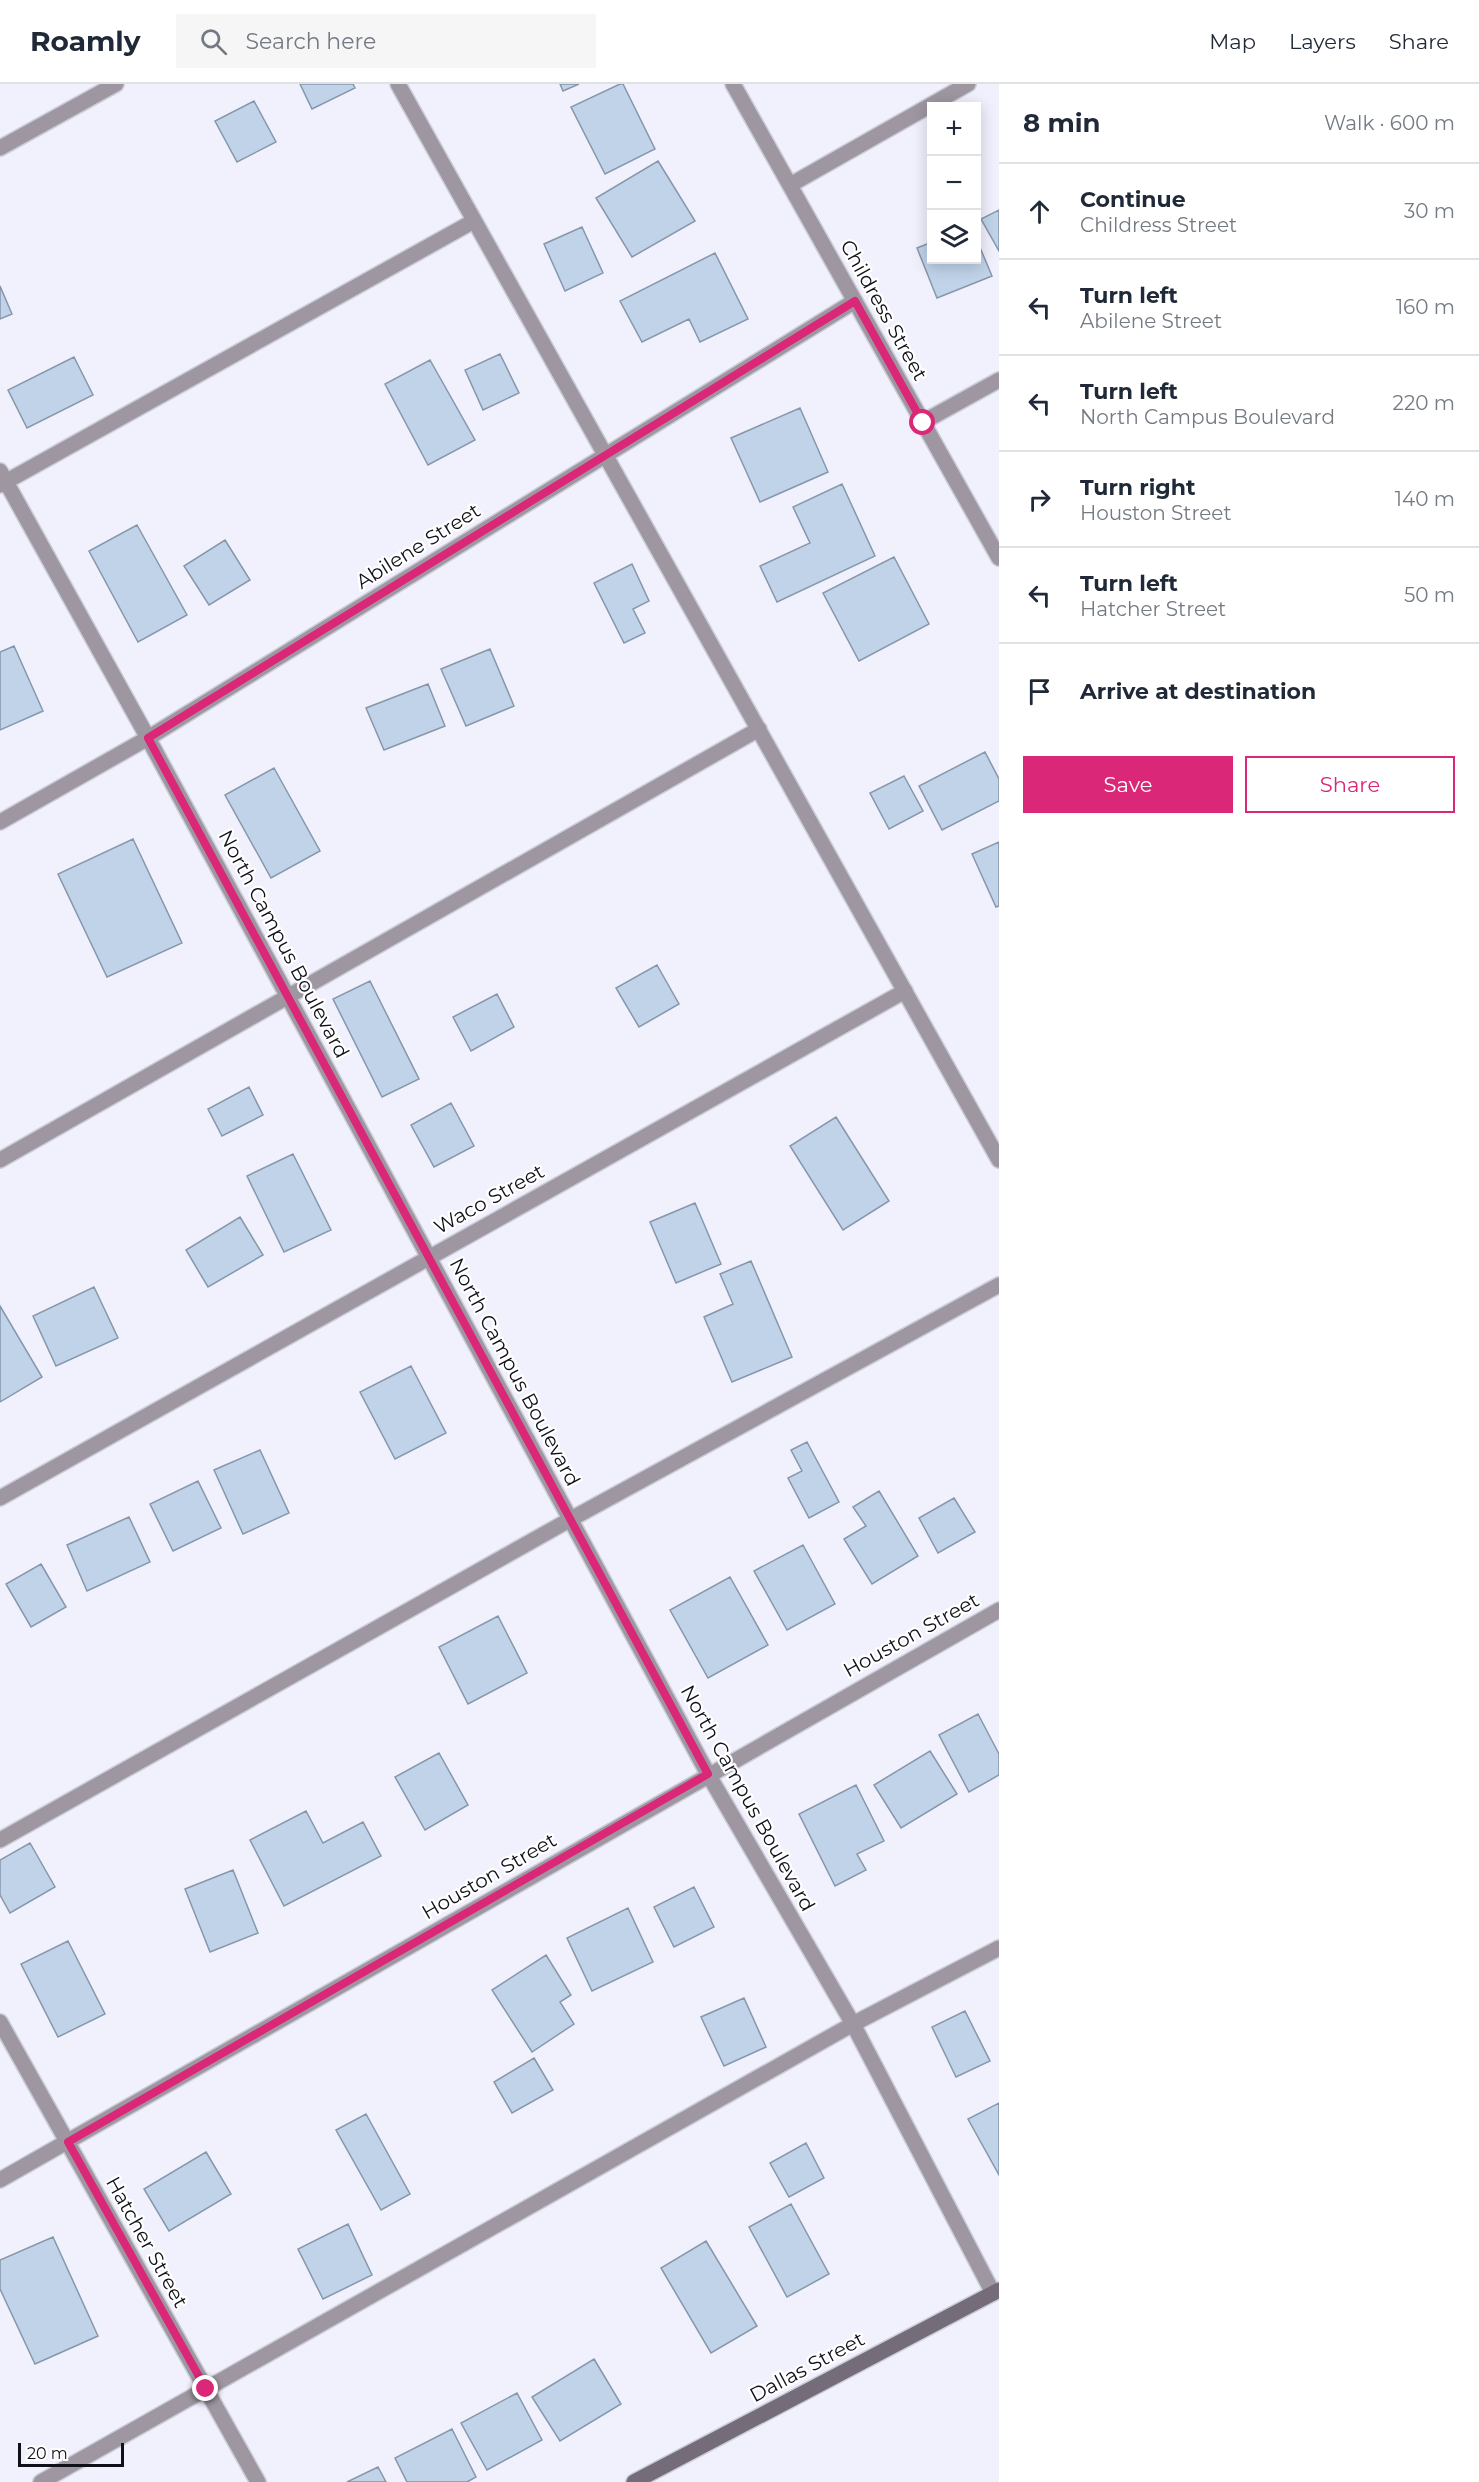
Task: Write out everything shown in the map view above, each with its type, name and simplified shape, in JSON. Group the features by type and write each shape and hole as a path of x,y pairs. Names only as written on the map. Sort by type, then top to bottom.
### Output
{"main road":[{"name":"Dallas Street","path":"634,2482 996,2291"}],"street":[{"path":"0,148 116,84"},
{"path":"398,84 999,1160"},
{"name":"Childress Street","path":"733,84 999,558"},
{"path":"790,185 968,84"},
{"path":"2,479 474,221"},
{"name":"Abilene Street","path":"0,822 148,738 855,301"},
{"path":"923,423 999,380"},
{"name":"North Campus Boulevard","path":"2,479 148,738 708,1774 853,2024 996,2291"},
{"path":"0,1160 759,729"},
{"name":"Waco Street","path":"0,1498 905,991"},
{"path":"0,1840 571,1519 999,1285"},
{"name":"Houston Street","path":"0,2180 999,1610"},
{"path":"41,2482 853,2024 999,1948"},
{"name":"Hatcher Street","path":"0,2022 258,2482"}],"building":[{"path":"300,84 353,84 355,88 312,109"},
{"path":"560,84 579,84 563,91"},
{"path":"623,84 655,149 605,174 571,107"},
{"path":"254,101 276,142 237,162 215,121"},
{"path":"658,161 695,221 632,257 596,198"},
{"path":"999,210 999,251 981,219"},
{"path":"582,227 603,273 565,291 544,244"},
{"path":"927,244 927,264 981,264 981,250 992,276 937,298 917,248"},
{"path":"715,253 748,319 700,342 689,319 642,342 620,301"},
{"path":"0,286 12,314 0,319"},
{"path":"500,354 519,393 483,410 465,370"},
{"path":"74,357 93,395 27,428 8,390"},
{"path":"430,360 475,440 428,465 385,384"},
{"path":"800,408 828,472 760,502 731,438"},
{"path":"842,484 875,556 777,602 760,566 810,543 793,507"},
{"path":"137,525 187,615 138,642 89,551"},
{"path":"225,540 250,580 209,605 184,566"},
{"path":"894,557 929,624 859,661 823,593"},
{"path":"632,564 649,601 633,609 645,633 624,643 594,583"},
{"path":"14,646 43,711 0,730 0,652"},
{"path":"490,649 514,706 466,726 441,669"},
{"path":"428,684 445,726 384,750 366,708"},
{"path":"985,752 999,779 999,801 942,830 919,786"},
{"path":"274,768 320,851 271,878 225,795"},
{"path":"904,776 923,811 889,829 870,793"},
{"path":"133,839 182,943 107,977 58,874"},
{"path":"999,842 999,906 996,907 972,854"},
{"path":"657,965 679,1004 639,1027 616,988"},
{"path":"370,981 419,1079 382,1097 333,999"},
{"path":"497,994 514,1027 471,1051 453,1017"},
{"path":"249,1087 263,1115 222,1136 208,1109"},
{"path":"451,1103 474,1146 434,1167 411,1125"},
{"path":"836,1117 889,1201 843,1230 790,1146"},
{"path":"293,1154 331,1230 284,1252 247,1176"},
{"path":"695,1203 721,1264 676,1283 650,1222"},
{"path":"240,1217 263,1255 208,1287 186,1250"},
{"path":"751,1261 792,1357 732,1382 704,1317 733,1304 720,1274"},
{"path":"94,1287 118,1338 56,1366 33,1316"},
{"path":"0,1306 42,1377 0,1402"},
{"path":"411,1366 446,1433 395,1459 360,1392"},
{"path":"807,1442 839,1502 809,1518 788,1478 802,1471 791,1450"},
{"path":"260,1450 289,1513 243,1534 214,1470"},
{"path":"198,1481 221,1528 173,1551 150,1504"},
{"path":"879,1491 918,1556 872,1584 844,1539 866,1526 853,1507"},
{"path":"954,1498 975,1532 938,1553 919,1518"},
{"path":"129,1517 150,1562 87,1591 67,1545"},
{"path":"803,1545 835,1604 787,1630 754,1571"},
{"path":"41,1564 66,1607 31,1627 6,1584"},
{"path":"730,1577 768,1645 708,1678 670,1610"},
{"path":"498,1616 527,1673 468,1704 439,1647"},
{"path":"978,1714 999,1754 999,1775 969,1792 939,1735"},
{"path":"930,1751 957,1794 901,1828 874,1785"},
{"path":"439,1753 468,1805 425,1830 395,1777"},
{"path":"856,1785 884,1841 857,1854 866,1870 835,1886 799,1814"},
{"path":"306,1811 323,1843 363,1822 381,1856 284,1906 250,1840"},
{"path":"30,1843 55,1887 10,1913 0,1895 0,1860"},
{"path":"233,1870 258,1933 210,1952 185,1889"},
{"path":"694,1887 714,1927 674,1947 654,1907"},
{"path":"628,1908 653,1962 592,1991 567,1938"},
{"path":"68,1941 105,2014 58,2037 21,1964"},
{"path":"546,1955 571,1995 560,2002 574,2024 532,2052 492,1990"},
{"path":"744,1998 766,2047 724,2066 701,2017"},
{"path":"965,2011 990,2061 956,2077 932,2027"},
{"path":"534,2058 553,2090 512,2113 494,2082"},
{"path":"999,2103 999,2175 968,2119"},
{"path":"366,2114 410,2194 381,2210 336,2130"},
{"path":"806,2143 824,2178 789,2197 770,2163"},
{"path":"206,2152 231,2194 169,2231 144,2189"},
{"path":"791,2204 829,2274 787,2297 749,2227"},
{"path":"348,2224 372,2275 323,2299 298,2249"},
{"path":"53,2237 98,2336 35,2364 0,2289 0,2260"},
{"path":"706,2241 757,2326 711,2353 661,2268"},
{"path":"594,2359 621,2404 560,2441 532,2397"},
{"path":"517,2393 542,2440 487,2470 461,2423"},
{"path":"452,2429 476,2477 467,2482 407,2482 395,2458"},
{"path":"378,2467 386,2482 347,2482"}],"route":[{"path":"206,2389 68,2142 708,1774 148,738 855,301 923,423"}]}
